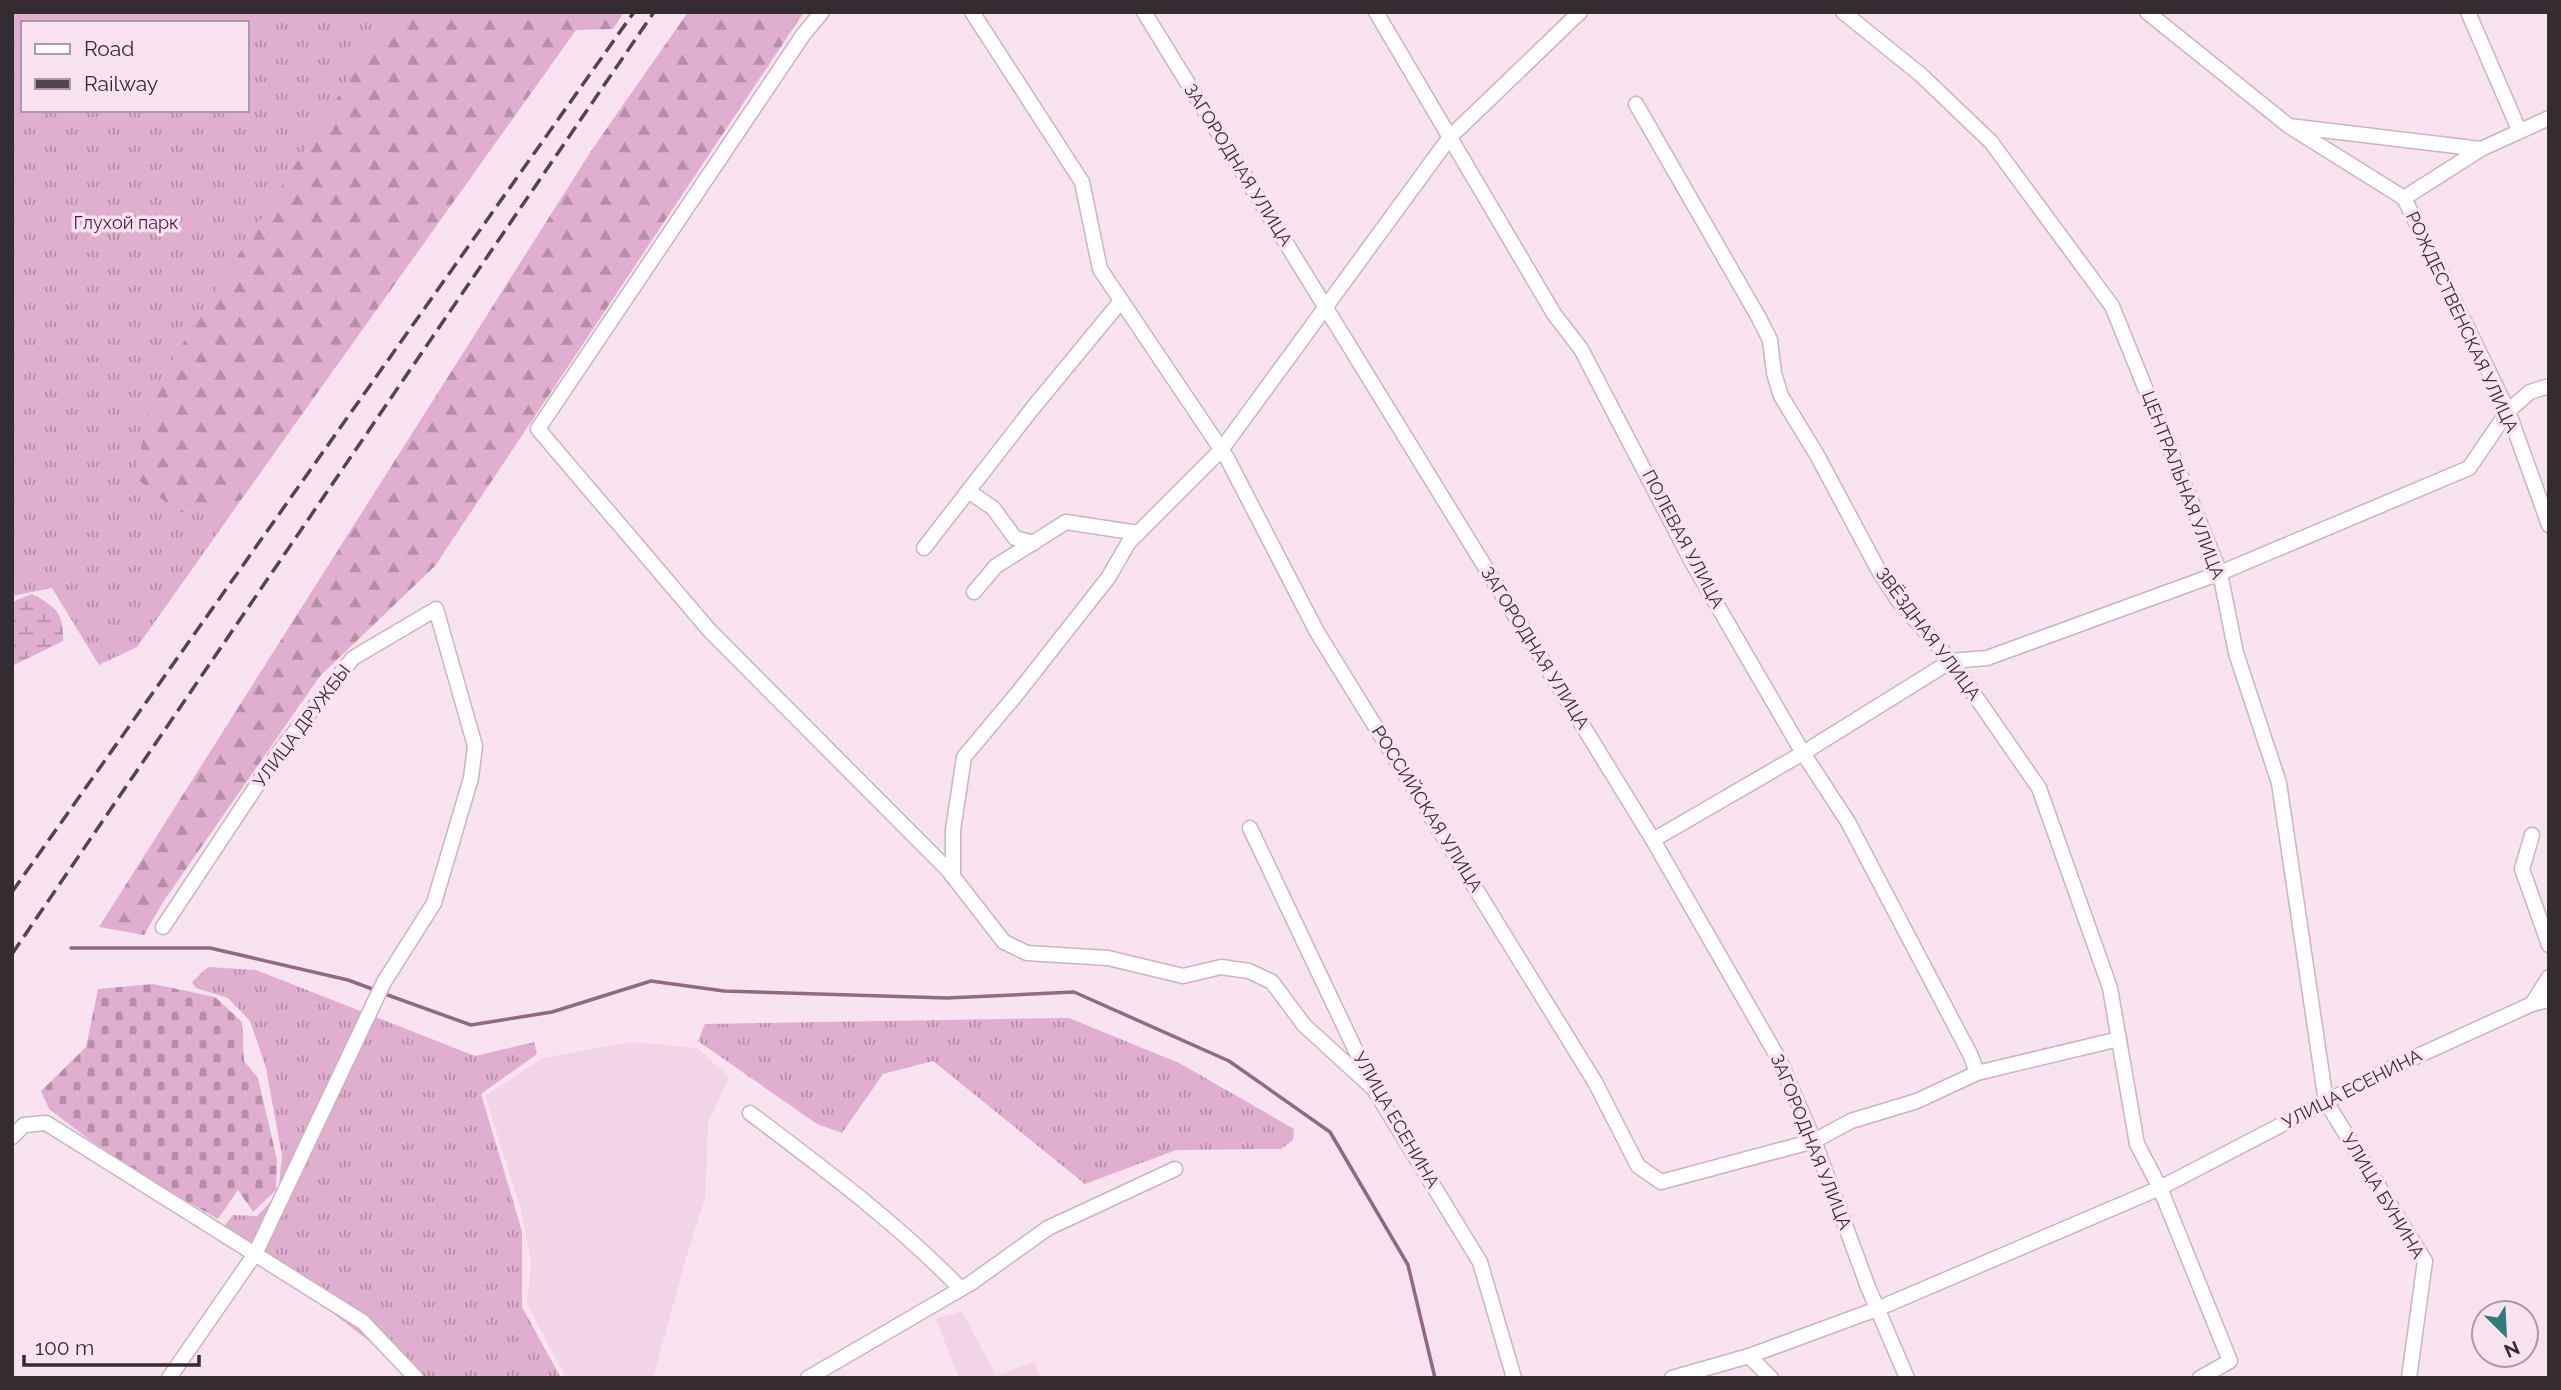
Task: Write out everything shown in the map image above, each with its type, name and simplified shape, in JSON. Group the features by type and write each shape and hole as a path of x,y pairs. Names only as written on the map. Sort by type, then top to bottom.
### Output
{"street":[{"path":"822,12 803,35 538,429 710,631 953,876 1004,942 1027,953 1108,958 1183,976 1221,967 1249,971 1272,982 1304,1025 1374,1089"},
{"name":"РОССИЙСКАЯ УЛИЦА","path":"972,12 1082,182 1100,268 1221,450 1317,632 1595,1082 1638,1166 1661,1182 1814,1141 1851,1121 1917,1101 1977,1073 2119,1039"},
{"name":"ЗАГОРОДНАЯ УЛИЦА","path":"1144,12 1653,840 1780,1061 1814,1141 1877,1309"},
{"name":"ПОЛЕВАЯ УЛИЦА","path":"1376,12 1554,314 1581,349 1692,562 1803,753 1847,822 1971,1056 1977,1073"},
{"path":"953,876 953,830 964,757 1108,578 1129,542 1221,450 1450,137 1580,12"},
{"name":"ЦЕНТРАЛЬНАЯ УЛИЦА","path":"1843,12 1921,75 1991,142 2112,306 2220,573 2236,653 2280,783 2326,1102"},
{"path":"2147,12 2289,126 2404,198 2481,149 2549,118"},
{"path":"2468,12 2519,130"},
{"name":"ЗВЁЗДНАЯ УЛИЦА","path":"1636,104 1759,318 1770,340 1774,373 1781,396 1817,455 1864,544 1898,600 1951,661 2039,788 2109,988 2137,1144 2160,1188"},
{"path":"2289,126 2481,149"},
{"name":"РОЖДЕСТВЕНСКАЯ УЛИЦА","path":"2404,198 2508,411 2549,525"},
{"path":"924,548 1121,301"},
{"path":"1653,840 1803,753 1951,661 1987,657 2220,573 2469,468 2508,411 2530,391 2549,386"},
{"path":"968,491 993,508 1015,538 1034,542"},
{"path":"974,592 996,566 1066,522 1138,533"},
{"name":"УЛИЦА ДРУЖБЫ","path":"163,927 279,752 353,659 436,609 475,746 471,778 434,903 384,982 255,1254"},
{"name":"УЛИЦА ЕСЕНИНА","path":"1250,828 1374,1089 1480,1262 1514,1378"},
{"path":"2532,835 2522,869 2549,945"},
{"path":"2532,1004 2549,977"},
{"name":"УЛИЦА ЕСЕНИНА","path":"1672,1378 1749,1356 1877,1309 2160,1188 2389,1069 2532,1004 2549,1000"},
{"name":"УЛИЦА БУНИНА","path":"2326,1102 2426,1262 2409,1378"},
{"path":"750,1113 839,1181 933,1260 961,1289"},
{"path":"12,1137 24,1125 46,1123 363,1322 416,1378"},
{"path":"808,1378 961,1289 1048,1228 1175,1169"},
{"path":"2160,1188 2230,1361 2200,1378"},
{"path":"169,1378 255,1254"},
{"path":"1877,1309 1907,1378"},
{"path":"1749,1356 1771,1378"}],"shaded area":[{"path":"632,1042 697,1048 729,1077 708,1123 705,1199 653,1378 566,1378 527,1304 531,1261 521,1210 485,1096 542,1058"},
{"path":"962,1311 996,1376 1034,1362 1041,1378 959,1378 936,1319"}],"green space":[{"name":"Глухой парк","path":"12,12 391,12 354,72 179,513 241,500 137,647 99,665 52,588 12,596"},
{"path":"391,12 624,12 613,29 576,30 241,500 179,513 135,477 153,391"},
{"path":"688,12 804,12 435,566 320,676 163,902 144,935 99,927 593,148"},
{"path":"32,594 57,612 62,624 63,641 12,666 12,602"},
{"path":"208,967 256,970 475,1056 534,1042 537,1054 481,1094 522,1231 522,1307 561,1378 417,1378 229,1233 225,1225 233,1215 257,1216 278,1194 282,1156 266,1068 250,1021 228,998 196,988 192,982"},
{"path":"153,984 215,997 242,1022 244,1061 258,1078 277,1160 276,1190 253,1212 238,1190 218,1219 120,1163 49,1109 41,1091 86,1047 98,989"},
{"path":"1069,1018 1179,1063 1294,1129 1293,1140 1281,1149 1176,1150 1085,1184 933,1061 883,1074 842,1133 817,1124 698,1041 705,1024"}],"waterway":[{"path":"71,948 210,948 348,980 375,990"},
{"path":"382,993 471,1025 552,1012 651,981 724,991 947,998 1074,992 1229,1061 1330,1132 1408,1265 1435,1378"}],"railway":[{"path":"12,892 634,12"},
{"path":"12,954 654,12"}]}
